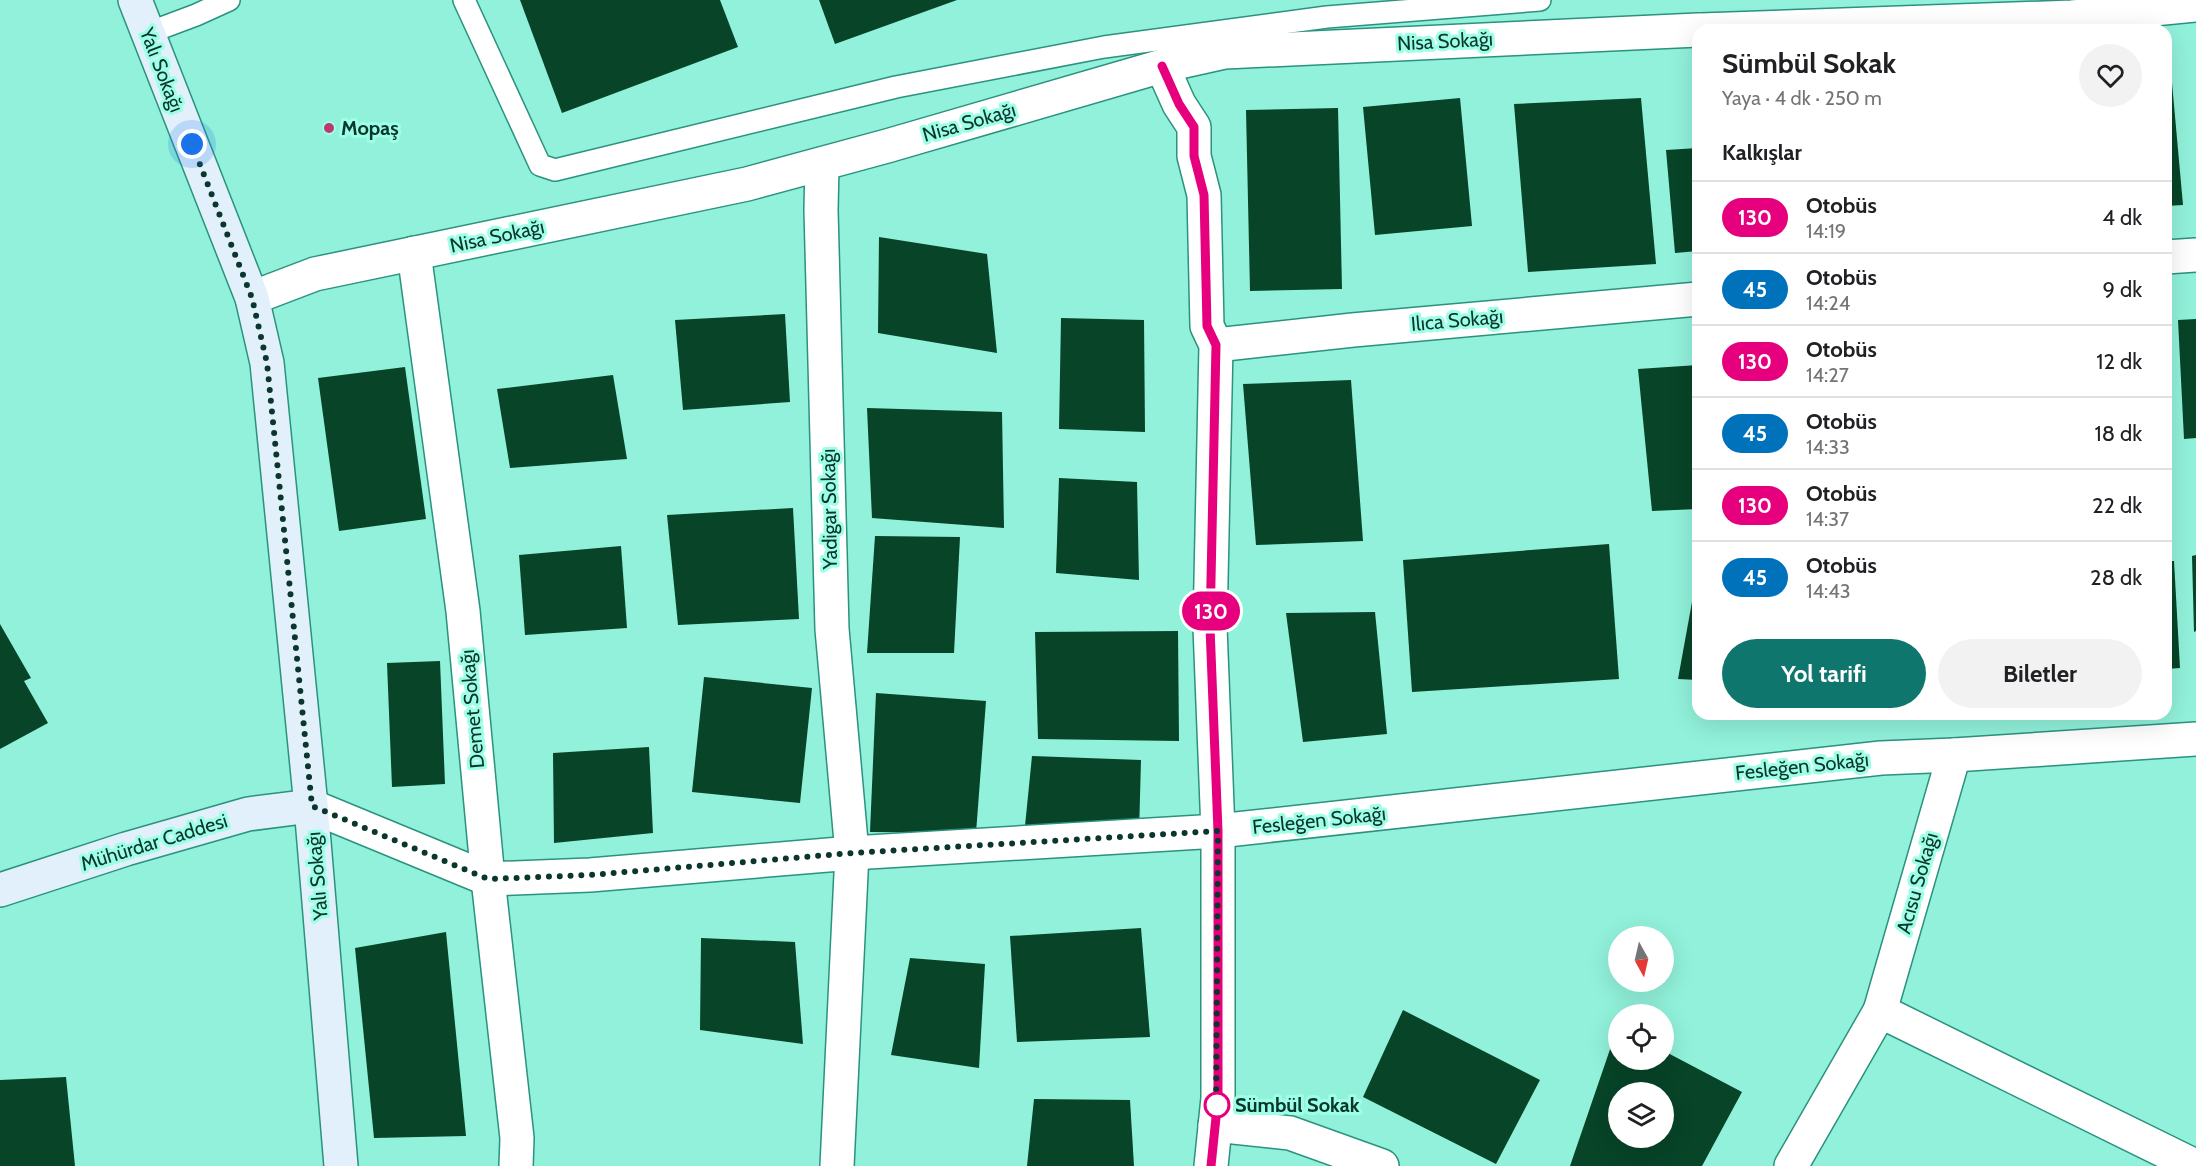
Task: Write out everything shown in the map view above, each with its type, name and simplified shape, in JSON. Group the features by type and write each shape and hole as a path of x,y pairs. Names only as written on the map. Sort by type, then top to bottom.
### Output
{"street":[{"name":"Yalı Sokağı","path":"135,0 252,298 267,363 312,806 341,1166"},
{"name":"Nisa Sokağı","path":"1871,24 2072,17 2192,5"},
{"name":"Nisa Sokağı","path":"252,298 315,274 747,184 1162,66 1225,52 1692,30"},
{"path":"1162,66 1179,104 1194,127 1194,156 1204,195 1207,326 1216,345 1210,627 1218,831 1218,1098 1211,1166"},
{"name":"Yadigar Sokağı","path":"822,164 832,629 852,853 837,1166"},
{"name":"Demet Sokağı","path":"414,253 463,611 488,879 517,1138 516,1166"},
{"path":"2172,257 2196,255"},
{"name":"Ilıca Sokağı","path":"1216,345 1353,330 1692,300"},
{"name":"Fesleğen Sokağı","path":"312,806 488,879 590,875 852,853 1218,831 1881,758 2196,739"},
{"name":"Acısu Sokağı","path":"1791,1166 1880,1011 1953,755"},
{"name":"Mühürdar Caddesi","path":"0,890 126,849 248,814 312,806"},
{"path":"1880,1011 2195,1166"},
{"path":"1215,1125 1290,1132 1382,1166"}],"lane":[{"path":"148,33 229,0"},
{"path":"464,0 540,165 555,170 896,87 1104,48 1327,17 1540,0"}],"building":[{"path":"520,0 720,0 738,47 562,113"},
{"path":"819,0 957,0 835,44"},
{"path":"2172,83 2183,205 2172,206"},
{"path":"1460,98 1472,226 1375,235 1363,107"},
{"path":"1641,98 1656,264 1528,272 1514,104"},
{"path":"1338,108 1342,289 1250,291 1246,110"},
{"path":"1692,148 1692,252 1675,253 1666,150"},
{"path":"879,237 987,254 997,353 878,333"},
{"path":"785,314 790,402 683,410 675,320"},
{"path":"1061,318 1144,320 1145,432 1059,429"},
{"path":"2196,319 2196,438 2184,439 2178,320"},
{"path":"1692,365 1692,509 1652,511 1638,369"},
{"path":"405,367 426,519 339,531 318,378"},
{"path":"613,375 627,459 510,468 497,389"},
{"path":"1351,380 1363,541 1256,545 1243,384"},
{"path":"867,408 1002,412 1004,528 872,518"},
{"path":"1059,478 1137,482 1139,580 1056,573"},
{"path":"793,508 799,619 678,625 667,515"},
{"path":"875,536 960,537 954,653 867,653"},
{"path":"1609,544 1619,679 1412,692 1403,560"},
{"path":"621,546 627,628 525,635 519,555"},
{"path":"2196,555 2196,631 2194,632 2192,556"},
{"path":"2172,561 2174,561 2180,668 2172,669"},
{"path":"1692,602 1692,680 1678,679"},
{"path":"1375,612 1387,734 1303,742 1286,613"},
{"path":"0,624 31,678 24,681 48,723 0,749"},
{"path":"1178,631 1179,741 1038,739 1035,632"},
{"path":"440,661 445,784 392,787 387,663"},
{"path":"704,677 812,688 800,803 692,792"},
{"path":"876,693 986,701 976,833 870,832"},
{"path":"649,747 653,833 554,843 553,753"},
{"path":"1032,756 1141,760 1139,834 1024,836"},
{"path":"1141,928 1150,1037 1017,1042 1010,936"},
{"path":"446,932 466,1136 374,1138 355,948"},
{"path":"701,938 795,942 803,1044 700,1030"},
{"path":"910,958 985,964 979,1068 891,1055"},
{"path":"1403,1010 1540,1080 1496,1164 1363,1097"},
{"path":"1608,1055 1608,1070 1674,1070 1674,1056 1742,1092 1702,1166 1570,1166"},
{"path":"66,1077 75,1166 0,1166 0,1080"},
{"path":"1034,1099 1130,1100 1134,1166 1027,1166"}],"bus line":[{"name":"130","path":"1162,66 1179,104 1194,127 1194,156 1204,195 1207,326 1216,345 1210,627 1218,831 1218,1098 1211,1166"}],"place":[{"name":"Mopaş","path":"329,128"},
{"name":"Sümbül Sokak","path":"1217,1105"}],"route":[{"path":"192,144 252,298 267,363 312,806 488,879 590,875 852,853 1218,831 1218,1098 1216,1111 1217,1105"}]}
